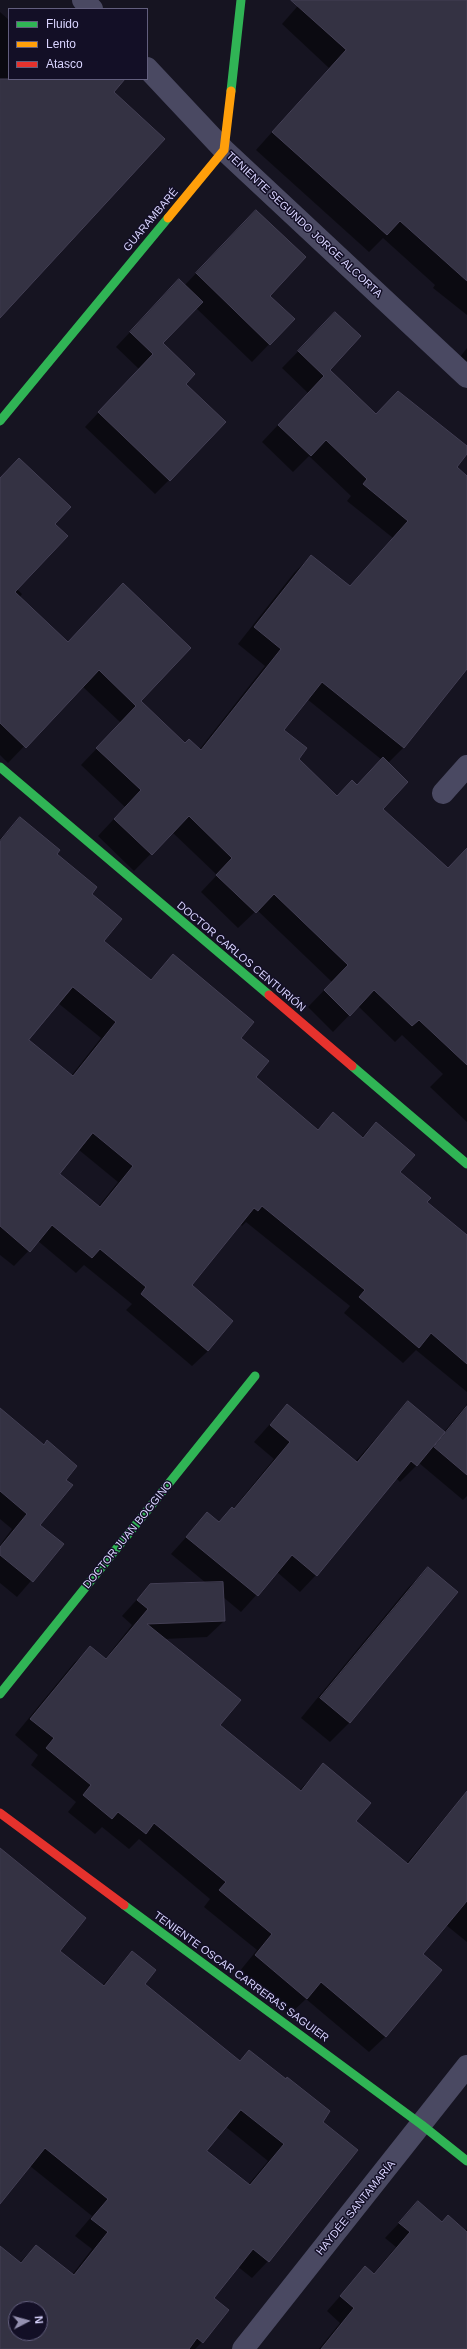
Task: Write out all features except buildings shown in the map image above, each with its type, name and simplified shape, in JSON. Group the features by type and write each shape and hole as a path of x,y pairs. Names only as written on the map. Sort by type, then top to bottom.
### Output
{"street":[{"path":"83,0 91,8"},
{"path":"224,150 242,0"},
{"name":"TENIENTE SEGUNDO JORGE ALCORTA","path":"148,69 224,150 467,377"},
{"name":"GUARAMBARÉ","path":"0,421 224,150"},
{"path":"444,793 467,766"},
{"name":"DOCTOR CARLOS CENTURIÓN","path":"0,768 467,1164"},
{"name":"DOCTOR JUAN BOGGINO","path":"0,1694 255,1376"},
{"name":"TENIENTE OSCAR CARRERAS SAGUIER","path":"0,1813 422,2125 467,2161"},
{"name":"HAYDÉE SANTAMARÍA","path":"243,2349 422,2125 467,2066"}],"traffic: fast":[{"path":"231,91 241,0"},
{"path":"0,421 168,218"},
{"path":"0,767 269,995"},
{"path":"352,1066 467,1164"},
{"path":"0,1694 255,1376"},
{"path":"124,1905 422,2125 467,2161"}],"traffic: slow":[{"path":"168,218 224,150 231,91"}],"traffic: jam":[{"path":"269,995 352,1066"},
{"path":"0,1813 124,1905"}]}
